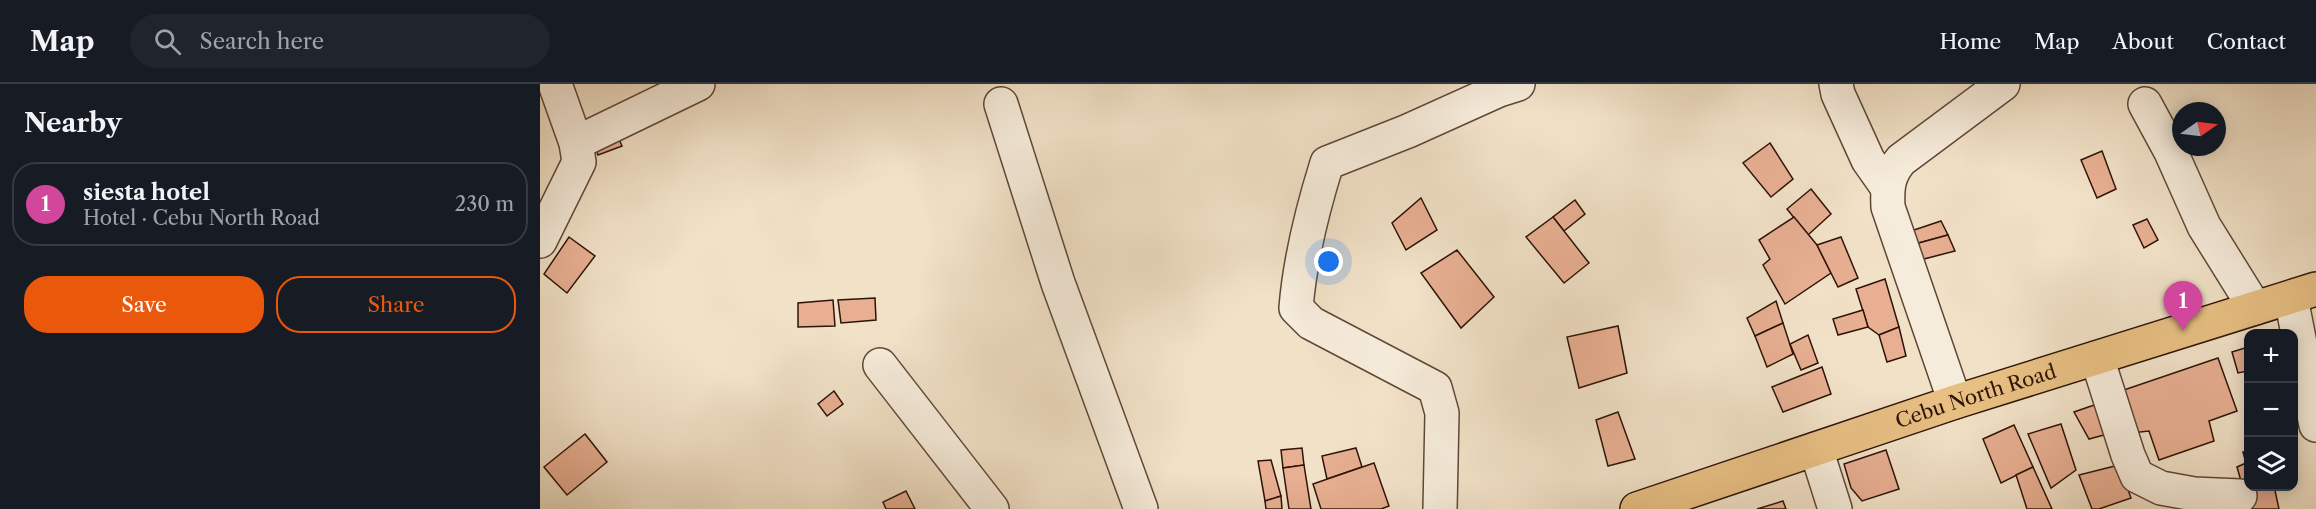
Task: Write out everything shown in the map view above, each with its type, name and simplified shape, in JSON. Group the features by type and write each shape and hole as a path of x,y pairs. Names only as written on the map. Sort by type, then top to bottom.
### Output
{"highway":[{"name":"Cebu North Road","path":"1636,509 1955,402 2303,294"}],"street":[{"path":"540,241 576,171 579,154 555,84"},
{"path":"576,143 698,84"},
{"path":"1440,509 1442,413 1435,388 1311,323 1296,308 1298,281 1309,222 1327,163 1518,84"},
{"path":"1836,84 1838,94 1868,160 1887,187"},
{"path":"1955,402 1888,207 1887,187 1892,170 1901,160 2003,84"},
{"path":"1001,104 1058,284 1141,509"},
{"path":"2145,104 2171,152 2205,226 2255,308"},
{"path":"2303,294 2316,425"},
{"path":"2097,358 2137,476 2161,488 2194,494 2240,496"},
{"path":"880,365 992,509"},
{"path":"1816,449 1834,509"}],"building":[{"path":"614,127 622,146 598,155 591,137"},
{"path":"1770,143 1793,179 1771,197 1743,163"},
{"path":"2102,151 2116,189 2097,198 2081,160"},
{"path":"1811,189 1831,214 1808,235 1787,209"},
{"path":"1421,198 1437,230 1406,250 1392,223"},
{"path":"1575,200 1585,214 1564,231 1553,217"},
{"path":"1553,217 1589,263 1564,283 1526,237"},
{"path":"1794,217 1817,245 1831,273 1785,304 1763,265 1770,259 1759,240"},
{"path":"2147,219 2158,240 2144,248 2133,225"},
{"path":"1941,221 1948,235 1915,244 1911,231"},
{"path":"1948,235 1955,251 1920,260 1915,244"},
{"path":"569,237 595,256 567,293 544,274"},
{"path":"1841,237 1858,278 1838,287 1817,245"},
{"path":"1457,250 1494,297 1461,328 1421,273"},
{"path":"1885,279 1899,327 1879,335 1868,327 1856,289"},
{"path":"875,298 876,320 841,323 838,300"},
{"path":"833,300 835,326 798,327 798,303"},
{"path":"1776,301 1783,323 1755,336 1747,318"},
{"path":"1863,310 1868,327 1838,335 1833,319"},
{"path":"1783,323 1793,354 1767,367 1755,336"},
{"path":"1618,326 1627,373 1579,388 1567,337"},
{"path":"1899,327 1906,356 1887,362 1879,335"},
{"path":"1808,335 1818,363 1801,370 1790,344"},
{"path":"2244,348 2244,372 2238,373 2232,352"},
{"path":"2218,358 2237,411 2209,421 2214,441 2159,460 2149,431 2131,433 2118,392"},
{"path":"1822,367 1831,394 1783,412 1772,387"},
{"path":"834,391 843,404 827,416 818,404"},
{"path":"2103,402 2115,432 2089,439 2074,412"},
{"path":"1618,412 1635,459 1608,466 1596,420"},
{"path":"2061,424 2076,470 2051,488 2028,434"},
{"path":"2014,425 2033,467 2001,483 1983,439"},
{"path":"585,434 607,462 567,495 544,467"},
{"path":"1302,448 1304,465 1283,468 1281,450"},
{"path":"1356,448 1362,467 1327,479 1322,456"},
{"path":"1886,450 1899,489 1862,501 1851,488 1844,464"},
{"path":"1271,460 1281,496 1265,501 1258,461"},
{"path":"1374,463 1389,506 1381,509 1321,509 1313,484"},
{"path":"2244,464 2244,491 2275,491 2279,509 2249,509 2237,467"},
{"path":"1304,465 1311,509 1289,509 1283,468"},
{"path":"2119,465 2131,498 2099,509 2092,509 2079,475"},
{"path":"2033,467 2052,509 2027,509 2016,475"},
{"path":"906,491 915,509 886,509 883,502"},
{"path":"1281,496 1282,509 1266,509 1265,501"},
{"path":"1783,501 1786,509 1757,509"}],"place":[{"name":"siesta hotel","path":"2183,331"}]}
